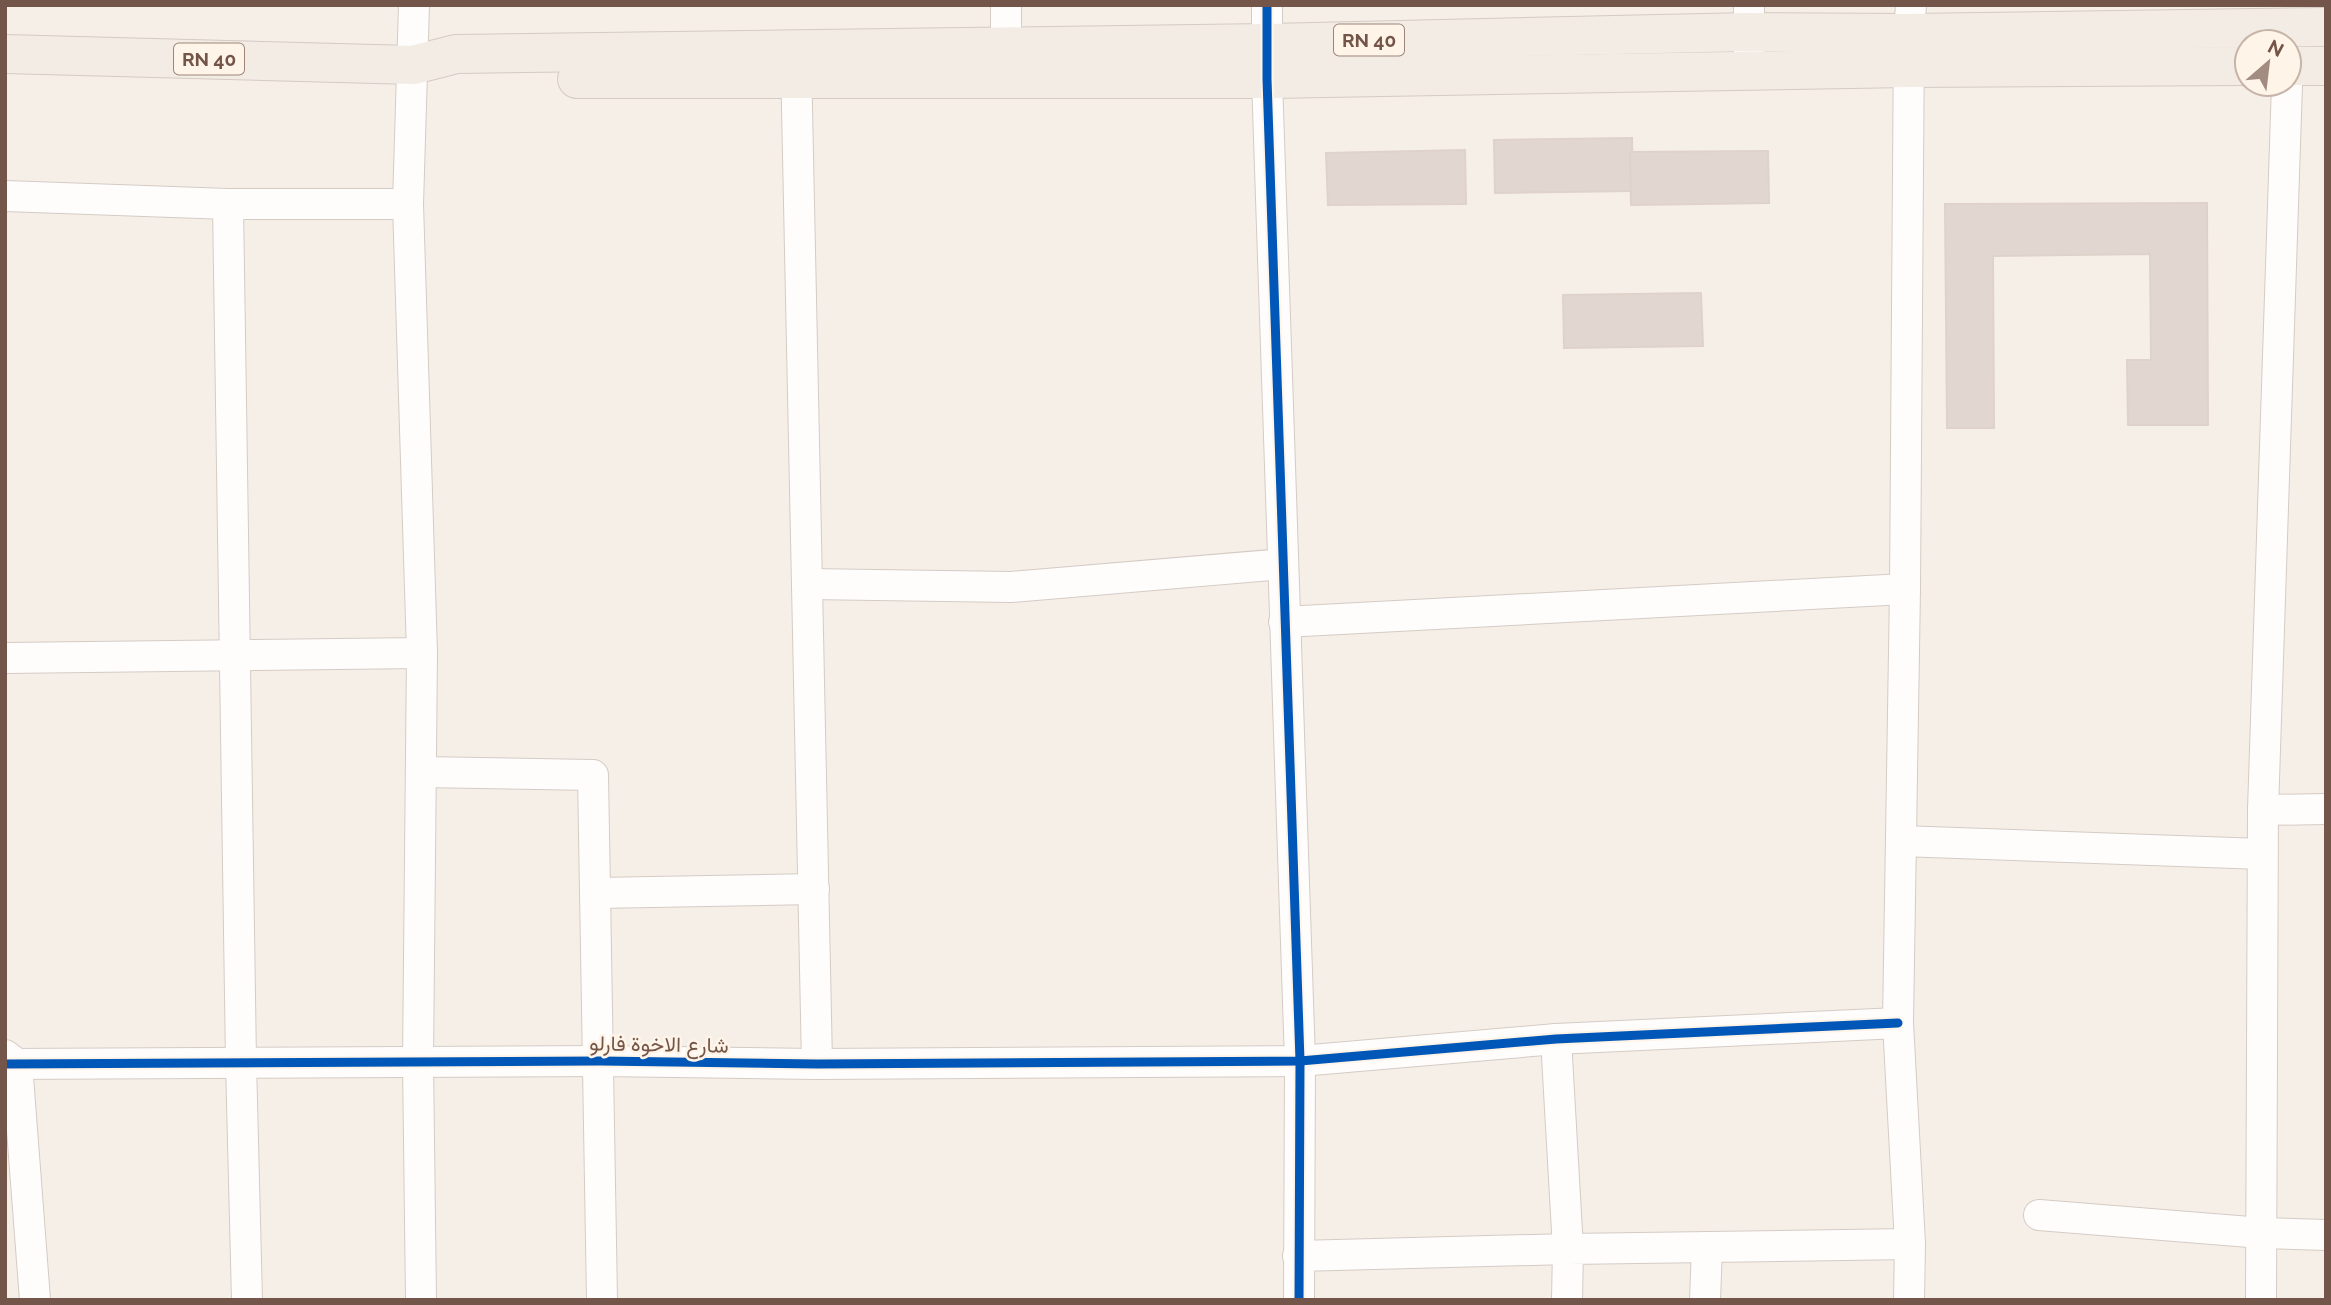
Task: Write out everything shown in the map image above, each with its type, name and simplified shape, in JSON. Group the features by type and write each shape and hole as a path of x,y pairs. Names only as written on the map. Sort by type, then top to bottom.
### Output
{"main road":[{"name":"RN 40","path":"796,63 1006,46 1558,74 1750,70 1909,35 2089,17 2326,27"},
{"name":"RN 40","path":"5,54 413,65 456,54 796,63 1266,61 1748,19 2233,65"},
{"path":"1554,36 1558,74"},
{"path":"2303,66 2326,66"}],"street":[{"path":"414,5 408,204 422,653 418,1061 421,1300"},
{"path":"1006,5 1006,46"},
{"path":"1267,5 1266,61 1300,1060 1299,1300"},
{"path":"1748,19 1750,70"},
{"path":"1909,35 1905,589 1898,1023 1910,1244 1909,1300"},
{"path":"796,63 817,1063"},
{"path":"2262,1300 2262,854 2287,98"},
{"path":"5,196 228,204 408,204"},
{"path":"228,204 247,1300"},
{"path":"808,584 1011,587 1283,564"},
{"path":"1284,622 1905,589"},
{"path":"5,658 422,653"},
{"path":"421,772 593,775 602,1300"},
{"path":"2263,810 2326,809"},
{"path":"1901,841 2262,854"},
{"path":"596,893 814,890"},
{"name":"شارع الاخوة فارلو","path":"9,1061 817,1063 1300,1060 1556,1039 1898,1023"},
{"path":"1556,1039 1568,1249 1567,1300"},
{"path":"9,1061 35,1300"},
{"path":"2039,1215 2262,1233 2326,1235"},
{"path":"1298,1256 1910,1244"},
{"path":"1705,1300 1707,1247"}],"building":[{"path":"1632,138 1633,191 1495,193 1494,140"},
{"path":"1465,150 1466,204 1328,205 1326,153"},
{"path":"1768,151 1769,203 1631,205 1630,152"},
{"path":"2207,203 2208,425 2128,425 2127,360 2151,360 2150,254 1993,256 1994,428 1947,428 1945,204"},
{"path":"1701,293 1703,346 1564,348 1563,295"}],"cycle path":[{"path":"1267,5 1267,79 1300,1061 1299,1300"},
{"path":"5,1064 1300,1061 1556,1039 1898,1023"}]}
